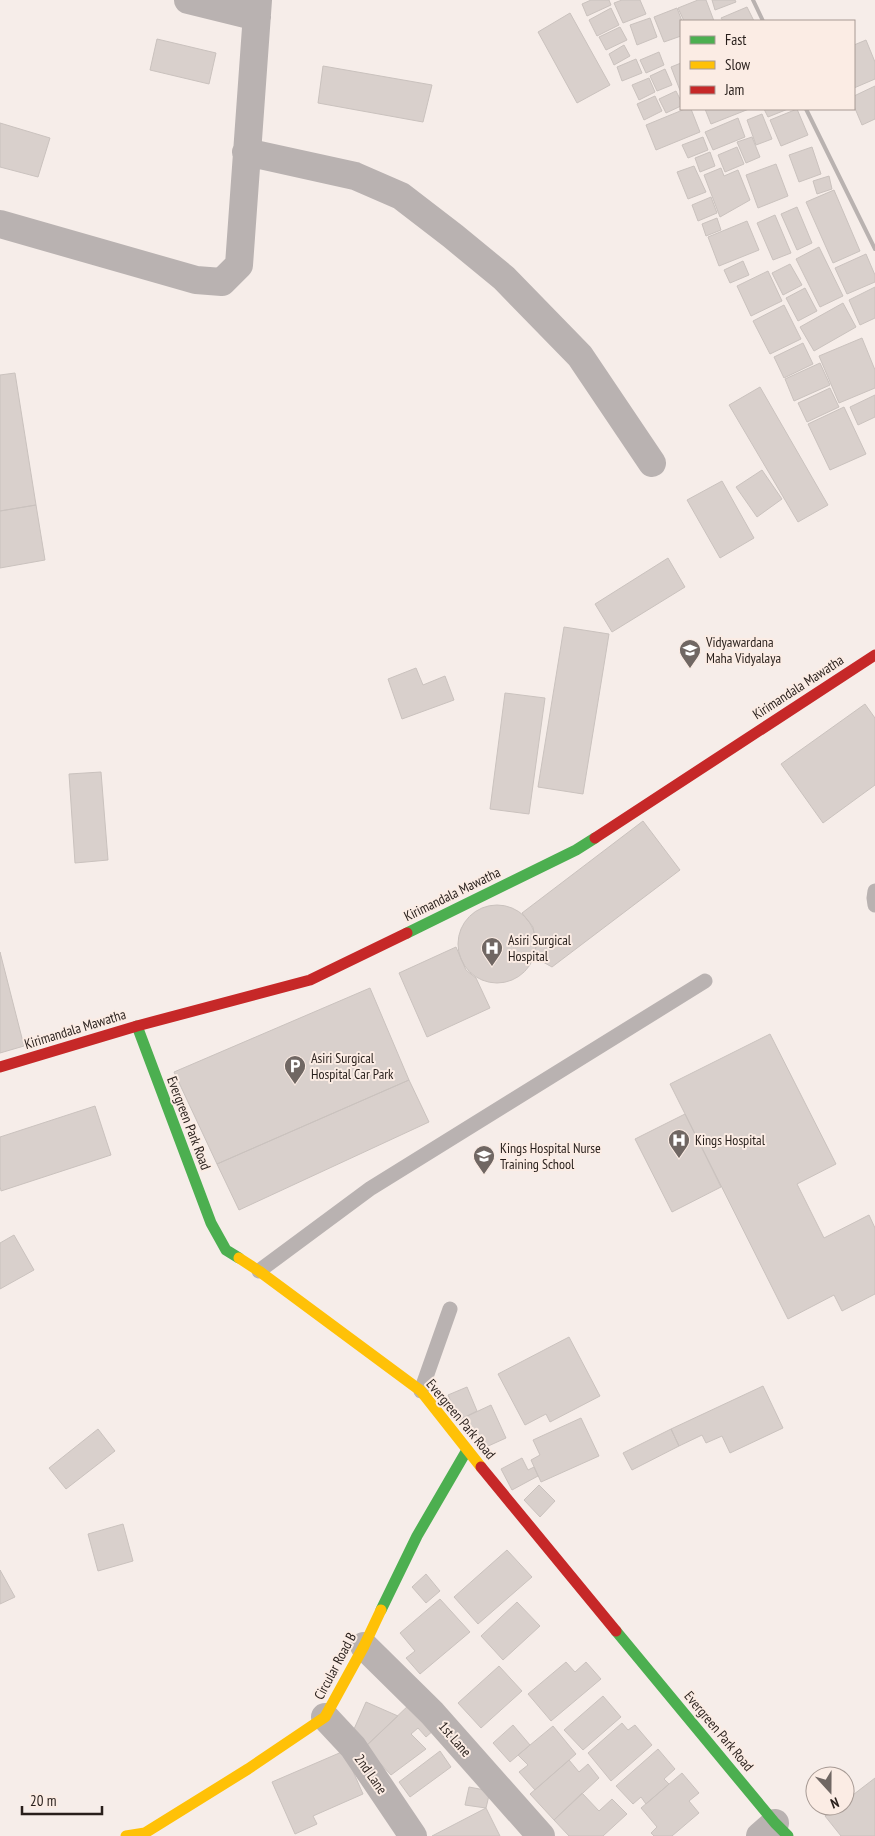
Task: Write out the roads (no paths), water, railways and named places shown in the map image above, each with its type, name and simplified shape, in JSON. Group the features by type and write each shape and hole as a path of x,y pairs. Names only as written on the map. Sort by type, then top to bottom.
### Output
{"street":[{"path":"0,224 196,280 222,282 239,265 257,8 188,0"},
{"path":"246,152 355,176 401,196 446,230 504,278 580,356 652,463"},
{"name":"Kirimandala Mawatha","path":"0,1067 136,1026 310,980 576,850 875,655"},
{"name":"Evergreen Park Road","path":"136,1026 210,1223 226,1250 259,1271 421,1391 774,1832"},
{"name":"Circular Road B","path":"126,1836 146,1834 248,1769 325,1716 364,1646 418,1536 467,1450"},
{"name":"1st Lane","path":"364,1646 432,1713 541,1836"},
{"name":"2nd Lane","path":"325,1716 353,1747 413,1836"}],"lane":[{"path":"875,891 875,905"},
{"path":"259,1271 372,1188 705,981"},
{"path":"421,1391 450,1309"}],"railway":[{"path":"753,0 763,20"},
{"path":"806,110 875,249"}],"place":[{"name":"Vidyawardana Maha Vidyalaya","path":"690,669"},
{"name":"Asiri Surgical Hospital","path":"492,967"},
{"name":"Asiri Surgical Hospital Car Park","path":"295,1085"},
{"name":"Kings Hospital","path":"679,1159"},
{"name":"Kings Hospital Nurse Training School","path":"484,1175"}]}
